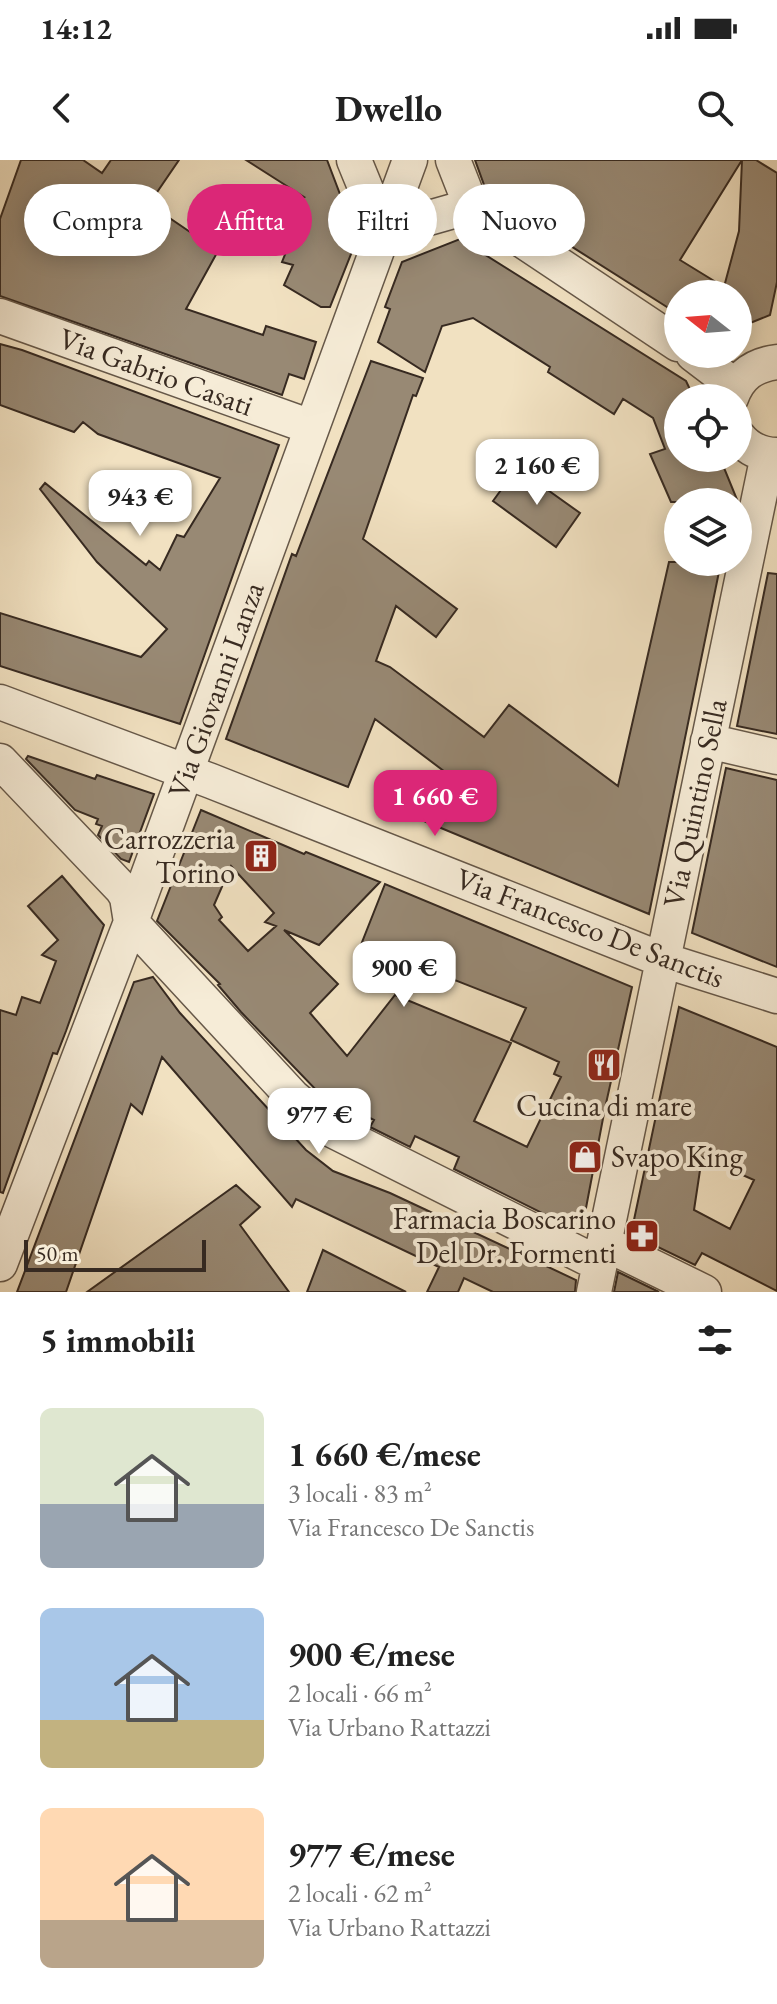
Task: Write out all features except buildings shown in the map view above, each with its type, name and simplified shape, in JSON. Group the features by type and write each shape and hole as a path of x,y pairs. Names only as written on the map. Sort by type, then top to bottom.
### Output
{"street":[{"path":"354,160 364,184"},
{"name":"Via Giovanni Lanza","path":"401,184 410,160"},
{"path":"453,160 462,184"},
{"name":"Via Giovanni Lanza","path":"0,1264 131,922 374,256"},
{"path":"546,256 664,335"},
{"name":"Via Gabrio Casati","path":"0,316 311,427"},
{"path":"738,384 746,373 760,365 777,362"},
{"path":"708,368 725,384"},
{"name":"Via Quintino Sella","path":"599,1266 708,741 772,455 752,448"},
{"name":"Via Francesco De Sanctis","path":"0,702 186,771 663,960 777,996"},
{"path":"708,741 777,757"},
{"path":"0,761 122,889 127,897 131,922 318,1121 599,1266 704,1292"}],"place":[{"name":"Carrozzeria Torino","path":"261,856"},
{"name":"Cucina di mare","path":"604,1065"},
{"name":"Svapo King","path":"585,1157"},
{"name":"Farmacia Boscarino Del Dr. Formenti","path":"642,1236"}]}
